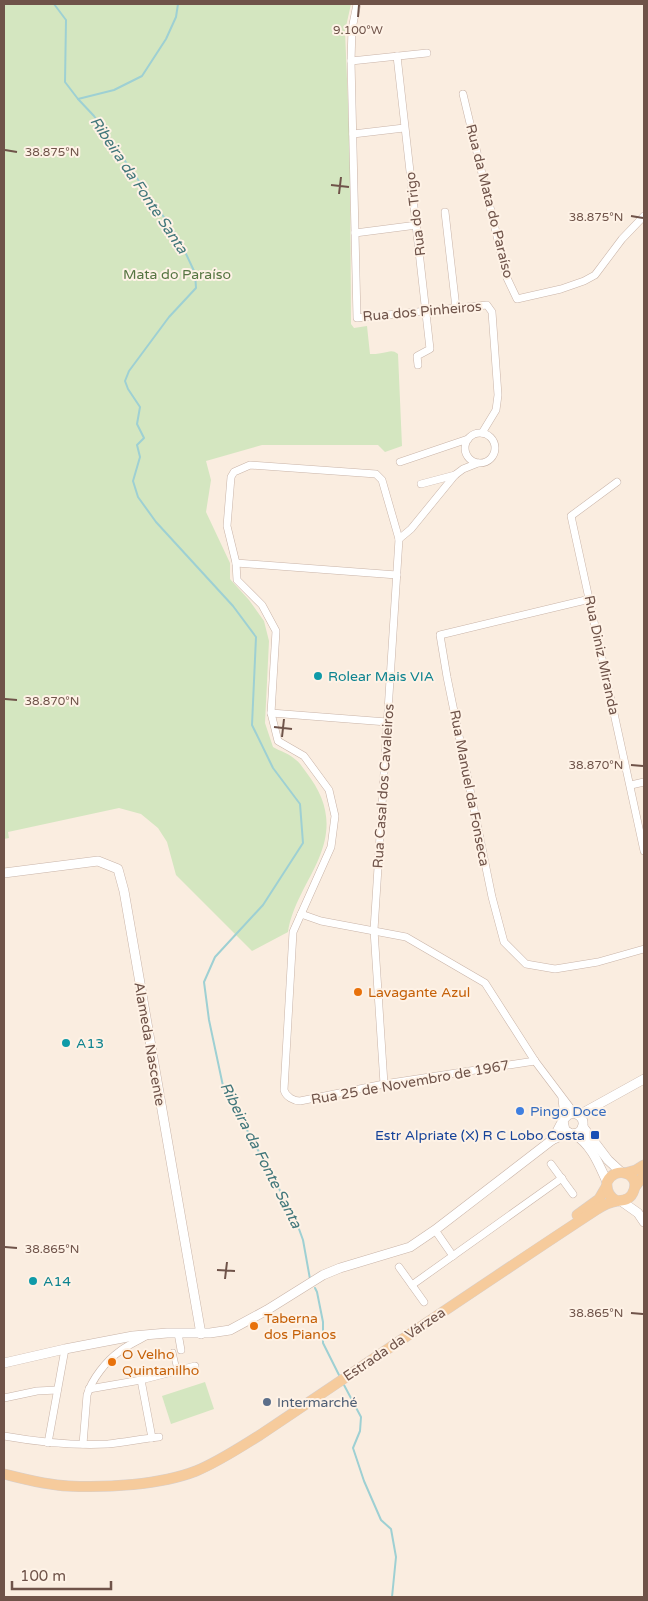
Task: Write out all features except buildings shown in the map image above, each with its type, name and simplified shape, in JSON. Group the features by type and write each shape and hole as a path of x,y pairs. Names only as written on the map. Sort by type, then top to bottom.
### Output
{"main road":[{"name":"Estrada da Várzea","path":"478,1288 599,1199 612,1174 636,1170 644,1165"},
{"path":"623,1172 632,1178 635,1189"},
{"name":"Estrada da Várzea","path":"4,1474 26,1480 76,1486 125,1485 161,1480 196,1471 260,1435 602,1206 628,1199 644,1175"},
{"path":"606,1185 610,1196 619,1201"}],"street":[{"name":"Rua dos Pinheiros","path":"357,4 352,29 351,61 357,318 487,305 492,312 498,395 496,410 482,433"},
{"path":"351,61 427,53"},
{"name":"Rua do Trigo","path":"397,56 430,349 417,356 418,365"},
{"name":"Rua da Mata do Paraíso","path":"463,94 507,278 517,299 561,289 595,275 622,239 644,216"},
{"path":"353,134 404,128"},
{"path":"445,212 456,308"},
{"path":"355,233 417,225"},
{"path":"399,539 411,529 455,475 463,469 488,461 494,448 491,438 482,433 472,435 465,443 465,452 470,459 478,463"},
{"path":"400,462 468,439"},
{"name":"Rua Casal dos Cavaleiros","path":"236,563 227,526 231,477 233,473 252,465 376,474 382,480 399,539 374,930 384,1084"},
{"path":"421,484 455,475"},
{"name":"Rua Diniz Miranda","path":"617,482 570,516 590,599 644,851"},
{"path":"396,575 236,563 237,580 262,605 276,631 271,713 278,740 304,756 329,790 335,816 331,847 301,914 322,921 406,937 485,982 562,1098 608,1160 623,1172"},
{"name":"Rua Manuel da Fonseca","path":"590,599 440,635 492,897 504,942 526,964 555,969 598,962 644,949"},
{"path":"271,713 387,722"},
{"path":"631,785 644,782"},
{"name":"Alameda Nascente","path":"4,873 98,861 118,869 124,890 201,1334"},
{"name":"Rua 25 de Novembro de 1967","path":"301,914 294,930 292,943 284,1090 286,1095 294,1100 300,1102 384,1084 535,1060"},
{"path":"4,1363 65,1349 149,1335 167,1333 201,1334 230,1330 267,1310 323,1275 410,1247 552,1140 578,1133 580,1120 603,1101 644,1079"},
{"path":"562,1098 563,1126 571,1134 580,1138 590,1150 606,1185"},
{"path":"552,1140 569,1114 580,1120"},
{"path":"552,1164 573,1194"},
{"path":"412,1285 562,1178"},
{"path":"635,1189 638,1213"},
{"path":"619,1201 638,1213 644,1222"},
{"path":"435,1230 453,1256"},
{"path":"399,1267 424,1302"},
{"path":"178,1334 180,1350"},
{"path":"83,1444 89,1389 103,1367 120,1351 149,1335"},
{"path":"48,1443 65,1349"},
{"path":"173,1352 177,1370"},
{"path":"89,1389 141,1380 195,1366"},
{"path":"4,1436 48,1443 83,1444 108,1444 155,1438 141,1380"},
{"path":"4,1398 37,1391 57,1390"}],"green space":[{"name":"Mata do Paraíso","path":"4,4 351,4 345,31 350,152 351,324 354,328 367,326 370,354 392,351 398,354 402,446 385,452 378,445 262,445 206,461 211,480 206,512 230,563 230,579 249,600 264,621 269,641 265,723 273,747 297,761 313,782 323,802 327,823 319,858 293,912 288,932 252,951 176,875 167,842 158,828 141,814 119,808 8,832 9,838 4,839"},
{"path":"205,1382 214,1409 171,1424 162,1396"}],"waterway":[{"name":"Ribeira da Fonte Santa","path":"54,4 66,20 65,82 94,116 179,239 195,273 196,288 169,317 129,371 125,381 140,407 137,424 144,438 137,445 140,457 133,481 138,497 156,522 233,606 256,637 252,725 273,768 300,804 303,843 263,905 215,957 204,982 209,1020 223,1086 295,1218 303,1240 310,1279"},
{"path":"78,99 114,90 142,76 166,39 176,17 178,4"},
{"name":"Ribeira da Fonte Santa","path":"315,1288 323,1322 323,1343 339,1375"},
{"name":"Ribeira da Fonte Santa","path":"344,1385 361,1417 360,1431 353,1448 364,1481 381,1520 391,1529 396,1557 392,1597"}],"place":[{"name":"Rolear Mais VIA","path":"318,676"},
{"name":"Lavagante Azul","path":"358,992"},
{"name":"A13","path":"66,1043"},
{"name":"Pingo Doce","path":"520,1111"},
{"name":"Estr Alpriate (X) R C Lobo Costa","path":"595,1135"},
{"name":"A14","path":"33,1281"},
{"name":"Taberna dos Pianos","path":"254,1326"},
{"name":"O Velho Quintanilho","path":"112,1362"},
{"name":"Intermarché","path":"267,1402"}]}
